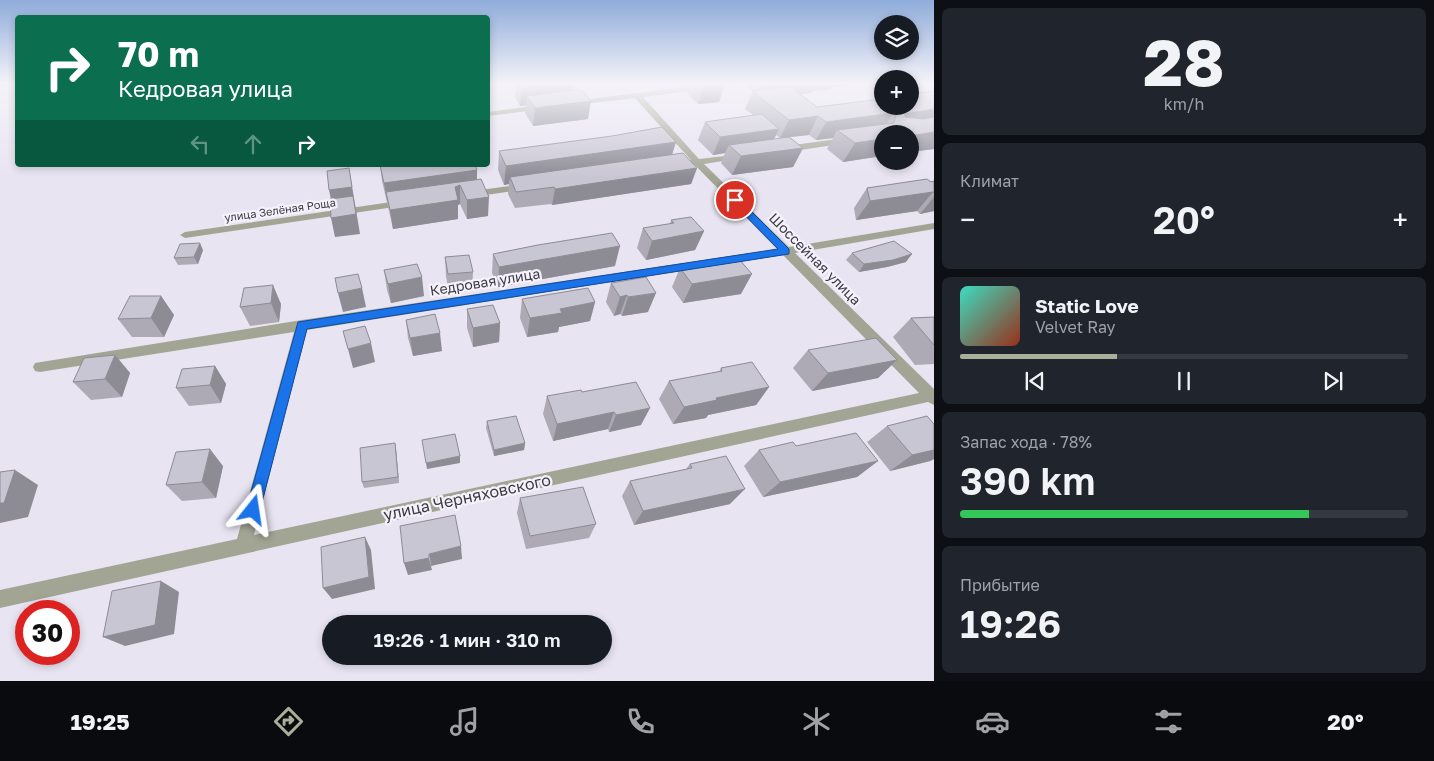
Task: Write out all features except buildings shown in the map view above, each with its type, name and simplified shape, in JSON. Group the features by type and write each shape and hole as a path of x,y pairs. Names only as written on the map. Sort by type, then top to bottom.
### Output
{"street":[{"name":"Шоссейная улица","path":"655,115 697,162 933,397"},
{"path":"775,151 853,140"},
{"path":"668,166 746,155"},
{"path":"461,195 530,186"},
{"name":"улица Зелёная Роща","path":"185,235 412,202"},
{"name":"Кедровая улица","path":"40,367 786,251 934,226"},
{"path":"243,547 302,325"},
{"name":"улица Черняховского","path":"0,598 933,397"}],"route":[{"path":"253,510 302,325 786,251 735,200"}]}
